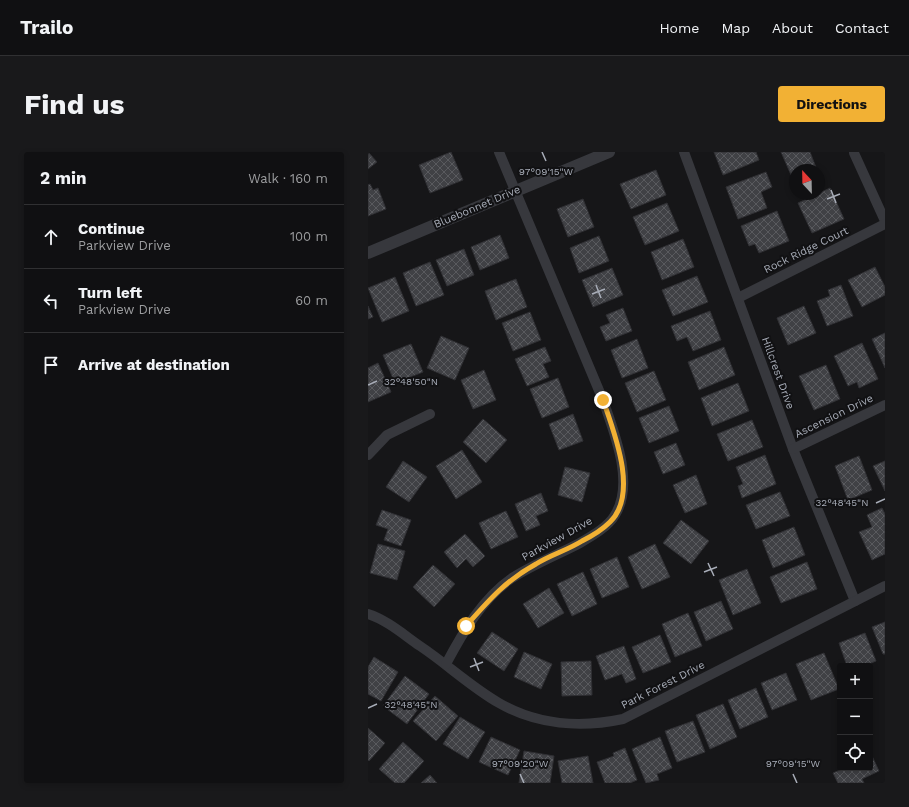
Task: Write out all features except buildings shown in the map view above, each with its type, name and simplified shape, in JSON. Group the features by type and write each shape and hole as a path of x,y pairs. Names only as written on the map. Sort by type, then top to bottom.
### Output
{"street":[{"name":"Parkview Drive","path":"446,664 466,626 495,593 511,579 536,563 580,542 610,522 616,514 623,494 623,471 613,431 603,400 514,192 499,152"},
{"name":"Bluebonnet Drive","path":"368,253 609,152"},
{"name":"Hillcrest Drive","path":"684,152 793,449 855,601"},
{"path":"854,152 885,221"},
{"name":"Rock Ridge Court","path":"738,298 885,224"},
{"name":"Ascension Drive","path":"793,449 885,405"},
{"path":"368,455 387,435 430,414"},
{"name":"Park Forest Drive","path":"368,614 396,629 446,664 455,673 499,703 526,716 562,724 599,724 623,719 885,586"}],"route":[{"path":"466,626 495,593 511,579 536,563 596,533 610,522 616,514 623,494 623,471 613,431 603,400"}]}
